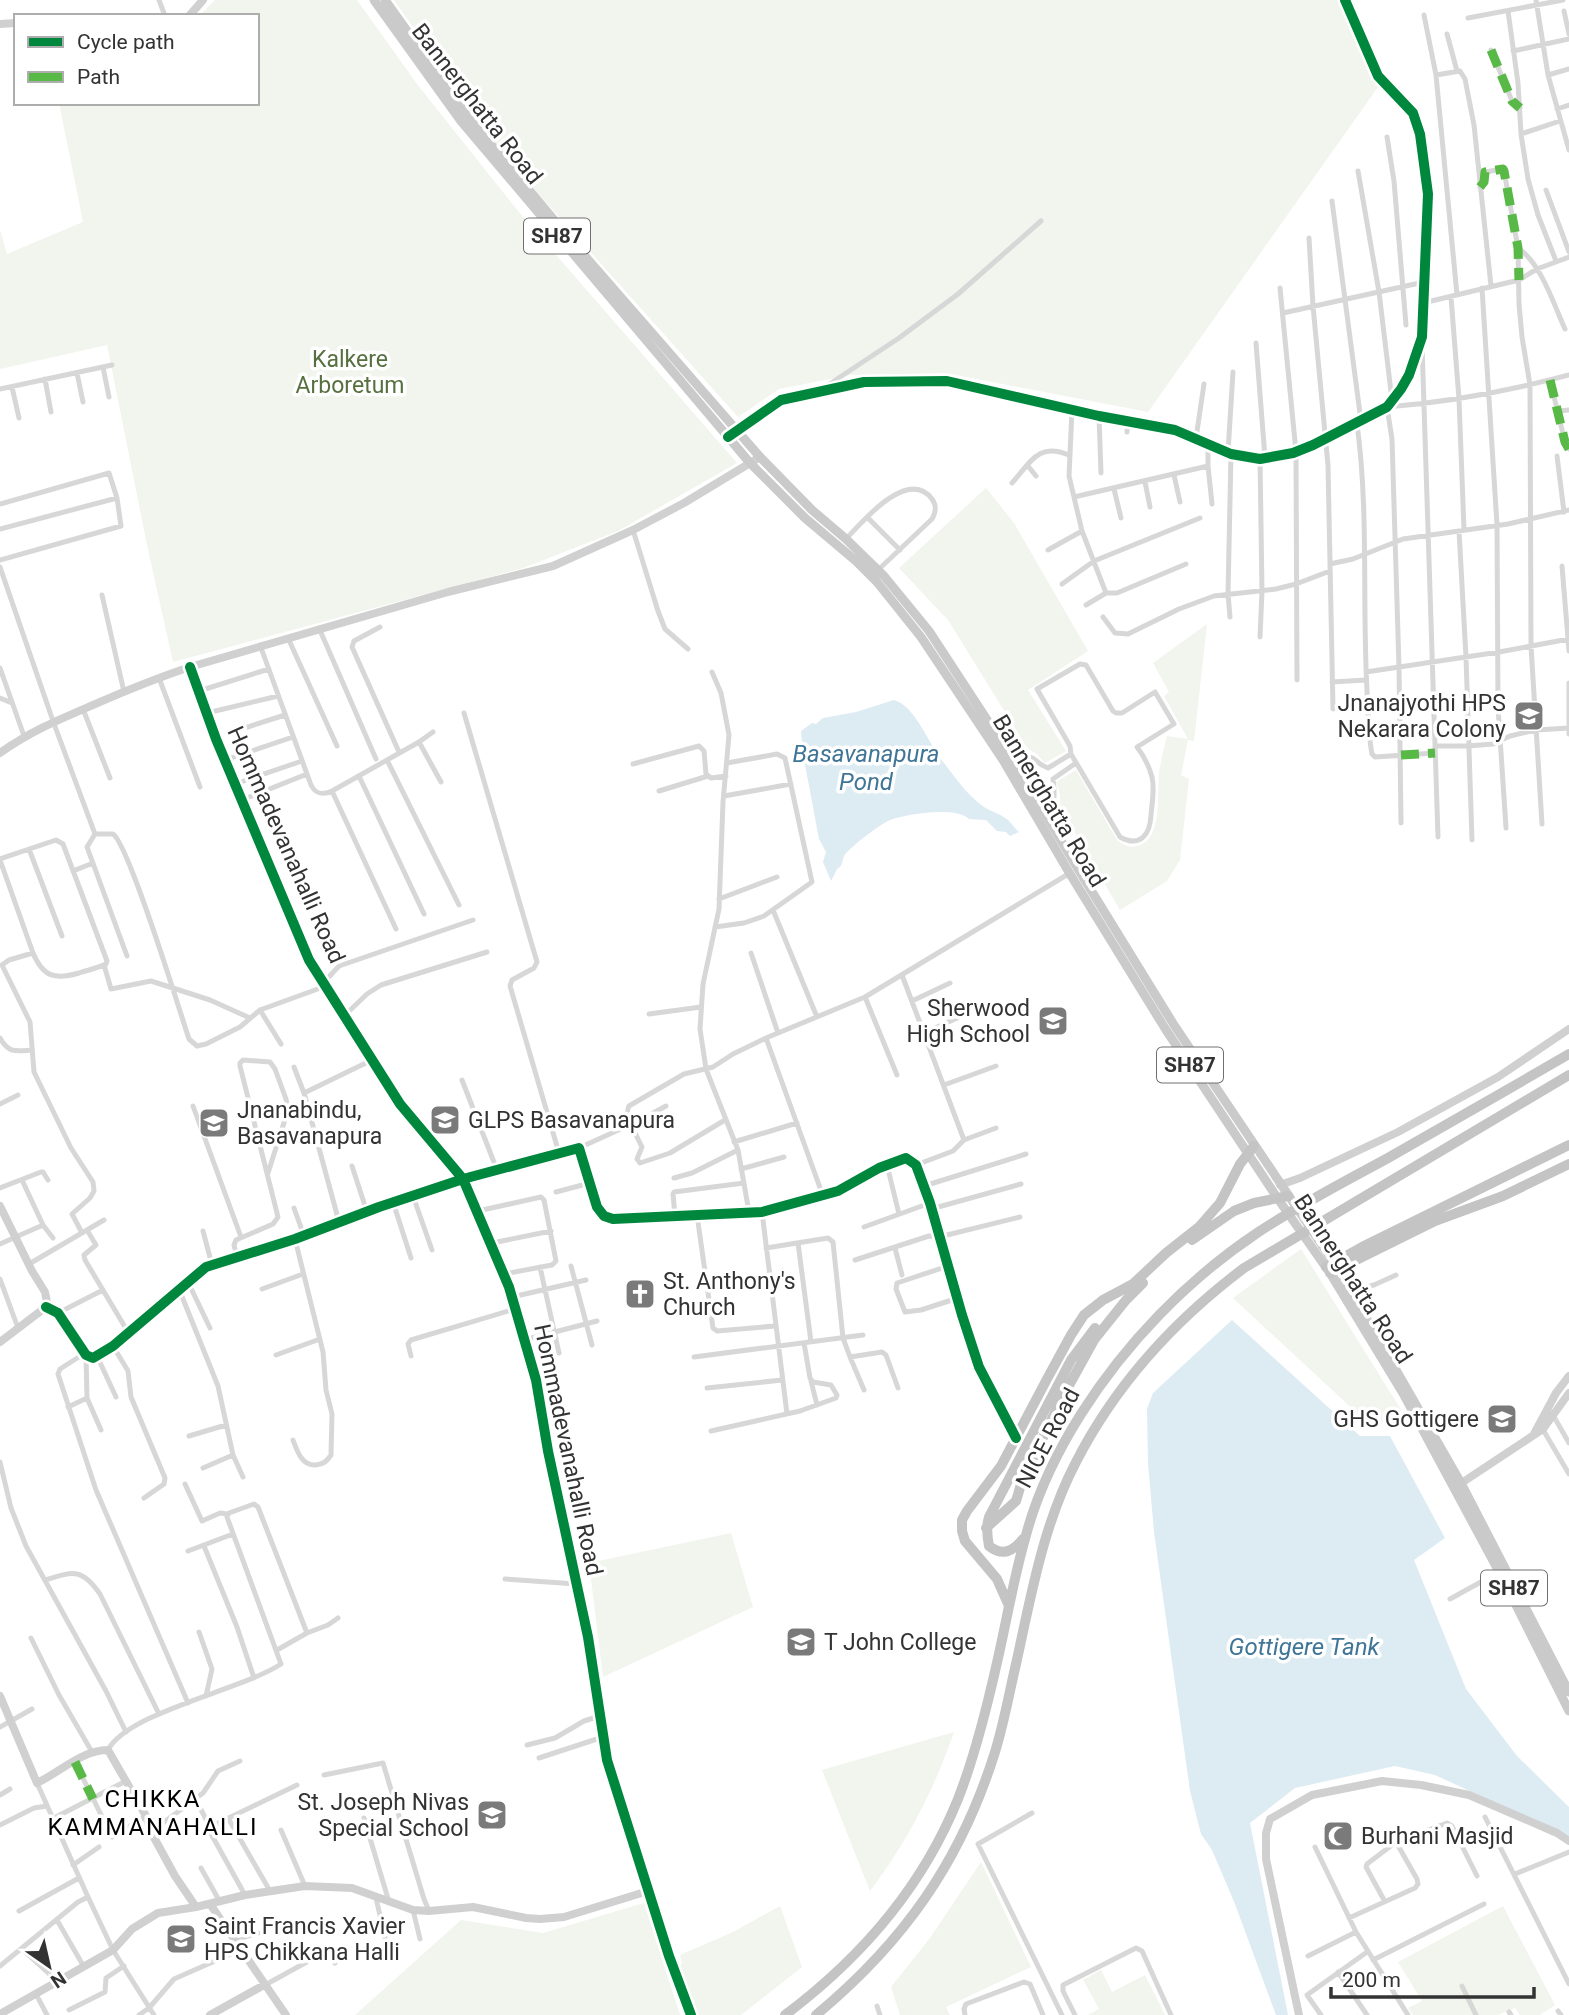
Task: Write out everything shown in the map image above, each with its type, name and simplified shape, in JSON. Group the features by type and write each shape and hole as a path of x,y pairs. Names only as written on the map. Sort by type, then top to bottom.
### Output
{"highway":[{"name":"NICE Road","path":"785,2015 828,1980 873,1937 906,1894 943,1833 958,1800 976,1747 1025,1536 1043,1486 1061,1449 1104,1379 1164,1310 1211,1268 1258,1233 1569,1054"},
{"name":"NICE Road","path":"816,2015 864,1972 904,1928 936,1882 964,1832 996,1749 1045,1541 1059,1499 1100,1418 1135,1371 1185,1317 1244,1268 1569,1075"},
{"path":"1332,1268 1569,1145"},
{"path":"986,1528 1016,1501 1022,1481 1094,1339 1135,1287 1212,1213 1251,1149"},
{"path":"1332,1268 1435,1221 1503,1196 1569,1164"},
{"path":"1009,1606 997,1579 965,1541 962,1520 1001,1466 1084,1315 1103,1300 1135,1287 1188,1243 1234,1211 1266,1199 1283,1198"},
{"path":"1025,1536 1011,1550 998,1552 989,1546 986,1528 989,1517 1071,1360 1111,1311 1126,1300"}],"main road":[{"name":"Bannerghatta Road","path":"374,0 461,121 732,434 760,457 812,510 878,570 1013,758 1048,816 1074,871"},
{"name":"Bannerghatta Road","path":"384,0 472,123 732,434 750,463 805,518 877,582 927,637 1074,871 1166,1030 1332,1268 1351,1291 1569,1692"},
{"name":"Bannerghatta Road","path":"1251,1149 1280,1185 1283,1198"},
{"name":"Bannerghatta Road","path":"1332,1268 1458,1486 1569,1711"}],"street":[{"path":"191,14 203,0"},
{"path":"1345,0 1378,76 1413,113 1420,134 1428,194 1422,337 1438,838"},
{"path":"1468,18 1563,0"},
{"path":"1536,3 1548,75 1569,150"},
{"path":"1513,51 1569,37 1564,10"},
{"path":"1508,11 1528,179 1538,215 1556,261"},
{"path":"1424,16 1436,75 1454,296 1472,840"},
{"path":"1447,34 1457,71"},
{"path":"1491,50 1512,101 1520,108"},
{"path":"1548,75 1569,69"},
{"path":"1436,75 1461,71 1468,92 1491,286"},
{"path":"1557,109 1569,105"},
{"path":"1521,134 1560,121"},
{"path":"1387,137 1394,181 1406,325"},
{"path":"1480,187 1484,182 1485,172 1503,169 1518,248 1522,337 1530,386 1531,646 1542,824"},
{"path":"1358,171 1378,292 1392,439 1401,823"},
{"path":"1423,303 1519,281 1569,254 1546,190"},
{"path":"1332,201 1359,423 1365,554 1363,617 1372,754 1375,757 1401,755 1493,744 1510,736 1536,730 1569,728"},
{"path":"819,392 958,294 1041,221"},
{"path":"1309,238 1326,439 1333,709"},
{"path":"1518,248 1526,253 1537,269 1565,329"},
{"path":"1283,313 1424,282"},
{"path":"1280,288 1296,452 1297,680"},
{"path":"1482,288 1497,525 1498,707 1506,828"},
{"path":"732,434 781,400 864,382 947,381 1099,416 1175,430 1229,453 1263,458 1296,452 1359,423 1389,404 1409,374 1422,337"},
{"path":"1256,343 1263,458 1260,637"},
{"path":"0,389 112,365"},
{"path":"103,367 109,397"},
{"path":"1230,617 1229,453 1233,372"},
{"path":"77,373 83,402"},
{"path":"1389,404 1424,404 1459,399 1530,386 1569,375"},
{"path":"45,379 51,412"},
{"path":"1550,380 1569,449"},
{"path":"1196,438 1204,384"},
{"path":"12,387 19,418"},
{"path":"1072,410 1069,476 1082,531 1106,593"},
{"path":"1558,411 1569,410"},
{"path":"1099,416 1101,473"},
{"path":"1127,432 1128,420"},
{"path":"1209,443 1208,466 1212,504"},
{"path":"1012,483 1040,453 1056,450 1069,455"},
{"path":"1103,617 1115,633 1128,634 1179,609 1214,596 1296,584 1403,539 1497,525 1566,511 1558,456"},
{"path":"0,753 24,736 53,721 190,667 448,592 553,566 633,530 708,490 760,457"},
{"path":"1028,466 1035,476"},
{"path":"1073,497 1208,466"},
{"path":"1559,470 1569,468"},
{"path":"0,504 109,473 117,498 121,526 0,560"},
{"path":"1174,475 1180,502"},
{"path":"1145,482 1150,507"},
{"path":"1561,490 1569,488"},
{"path":"846,539 878,506 905,490 919,489 929,496 936,506 932,519 878,570"},
{"path":"1114,489 1121,517"},
{"path":"0,529 117,498"},
{"path":"867,517 900,550"},
{"path":"1062,584 1094,561 1200,518"},
{"path":"633,530 665,629 688,649"},
{"path":"1048,550 1082,531"},
{"path":"1086,605 1106,593 1117,593 1186,564"},
{"path":"1562,566 1566,582 1569,651"},
{"path":"0,569 95,834"},
{"path":"102,595 124,692"},
{"path":"380,627 354,641 352,647 399,752"},
{"path":"319,628 376,759"},
{"path":"288,638 337,746"},
{"path":"1366,672 1569,639"},
{"path":"260,645 315,792 323,794 332,791 433,733"},
{"path":"1080,664 1086,666 1116,713 1122,713 1156,692 1174,724 1137,747 1150,770 1154,798 1151,828 1146,835 1127,840 1120,836 1071,754 1070,746 1037,689 1080,664"},
{"name":"Hommadevanahalli Road","path":"190,667 225,760 309,960 400,1104 463,1179 504,1274 536,1380 548,1451 588,1637 607,1760 669,1956 691,2015"},
{"path":"0,668 24,736"},
{"path":"199,691 269,669"},
{"path":"712,672 721,693 729,735 719,899 701,1007 702,1052 706,1069 738,1150 749,1212"},
{"path":"159,678 200,787"},
{"path":"1332,682 1366,680"},
{"path":"1569,683 1569,734"},
{"path":"207,713 278,696"},
{"path":"0,698 12,703"},
{"path":"83,709 110,778"},
{"path":"464,713 537,962 534,968 512,980 510,986 559,1153"},
{"path":"232,732 285,715"},
{"path":"225,760 293,737"},
{"path":"419,742 441,782"},
{"path":"632,764 699,746 704,751 708,776"},
{"path":"1013,758 1033,757 1043,767 1048,768 1071,754"},
{"path":"715,927 744,923 764,916 812,882 785,758 781,755 727,763"},
{"path":"387,760 459,905"},
{"path":"235,784 302,761"},
{"path":"1048,816 1054,806 1053,779 1076,764"},
{"path":"242,800 307,774"},
{"path":"359,776 424,914"},
{"path":"659,791 708,776 726,776"},
{"path":"256,777 263,792"},
{"path":"724,796 791,784"},
{"path":"332,791 396,929"},
{"path":"95,834 87,847 127,956"},
{"path":"95,834 113,834 120,841 189,1039 197,1046 240,1027 260,1010 326,986 327,979 339,966 473,920"},
{"path":"104,965 59,978 46,972 33,953 0,860 56,840 60,841 107,961 104,965 111,989 151,981 210,1000 250,1018"},
{"path":"29,849 62,936"},
{"path":"73,871 93,863"},
{"path":"725,1119 670,1153 640,1163 636,1159 642,1147 630,1123 627,1109 684,1074 718,1065 733,1054 766,1038 865,997 1074,871"},
{"path":"719,899 777,877"},
{"path":"774,910 817,1017"},
{"path":"344,1016 381,985 487,952"},
{"path":"33,953 9,960 2,965 30,1022 34,1072 71,1149 93,1182 94,1191 90,1198 72,1214 96,1245 84,1257 128,1332"},
{"path":"751,953 778,1033"},
{"path":"902,975 964,1140"},
{"path":"912,1002 950,983"},
{"path":"865,997 897,1076"},
{"path":"649,1014 701,1007"},
{"path":"260,1010 281,1044"},
{"path":"924,1032 966,1014"},
{"path":"1280,1185 1398,1132 1498,1077 1569,1029"},
{"path":"0,1038 11,1050 32,1050"},
{"path":"766,1038 822,1196"},
{"path":"237,1257 234,1242 273,1224 278,1217 240,1066 243,1060 266,1060 273,1065 287,1104 287,1117 268,1173"},
{"path":"304,1093 372,1060"},
{"path":"944,1085 996,1066"},
{"path":"294,1067 304,1093 339,1222"},
{"path":"462,1080 497,1170"},
{"path":"0,1104 18,1095"},
{"path":"193,1106 241,1237"},
{"path":"46,1307 58,1313 85,1354 90,1357 97,1356 113,1346 206,1267 304,1236 463,1179 579,1148 666,1106"},
{"path":"734,1142 797,1123"},
{"path":"916,1164 953,1151 964,1140 996,1128"},
{"path":"579,1148 597,1207 604,1216 613,1219 762,1212 838,1191 906,1158 916,1164 979,1367 1016,1438"},
{"path":"674,1178 692,1173 738,1150"},
{"path":"924,1186 1026,1154"},
{"path":"741,1169 783,1157"},
{"path":"887,1165 899,1214"},
{"path":"352,1166 367,1212"},
{"path":"0,1188 43,1172 48,1181"},
{"path":"22,1180 43,1225 53,1238"},
{"path":"556,1192 590,1183"},
{"path":"675,1216 674,1192 744,1183"},
{"path":"864,1227 899,1214 1021,1184"},
{"path":"413,1196 432,1250"},
{"path":"478,1211 541,1197 544,1200 556,1261 552,1265 504,1274"},
{"path":"393,1202 411,1258"},
{"path":"294,1208 304,1236"},
{"path":"0,1342 46,1307 47,1297 1,1210"},
{"path":"762,1212 787,1414"},
{"path":"697,1215 712,1326 715,1330 775,1326"},
{"path":"855,1260 929,1237 939,1237 1020,1217"},
{"path":"29,1264 104,1220"},
{"path":"0,1244 43,1225"},
{"path":"203,1231 212,1265"},
{"path":"492,1244 551,1231"},
{"path":"766,1248 828,1238 833,1242 843,1338 864,1390"},
{"path":"293,1440 303,1461 310,1465 318,1465 328,1460 331,1455 332,1413 326,1390 320,1339 295,1239"},
{"path":"798,1244 811,1342"},
{"path":"895,1248 902,1275"},
{"path":"571,1266 592,1345"},
{"path":"948,1266 897,1283 896,1290 903,1311 914,1312 958,1297"},
{"path":"540,1267 559,1353"},
{"path":"262,1289 303,1274"},
{"path":"1351,1291 1396,1275"},
{"path":"708,1285 770,1278"},
{"path":"512,1297 586,1280"},
{"path":"188,1282 210,1328"},
{"path":"1,1284 18,1328"},
{"path":"179,1289 218,1386 233,1455 243,1477"},
{"path":"58,1313 103,1290"},
{"path":"411,1356 408,1344 411,1340 515,1309"},
{"path":"524,1340 597,1321"},
{"path":"694,1357 863,1335"},
{"path":"276,1355 320,1339"},
{"path":"804,1343 817,1405"},
{"path":"113,1346 128,1371 131,1397 165,1478 161,1486 144,1498"},
{"path":"850,1357 882,1352 886,1355 898,1388"},
{"path":"85,1354 87,1398 101,1430"},
{"path":"85,1354 58,1371 68,1407 96,1490 188,1703"},
{"path":"97,1356 117,1397"},
{"path":"1541,1426 1556,1393 1569,1376"},
{"path":"711,1431 787,1414 836,1398 831,1385 813,1382 810,1378"},
{"path":"707,1388 782,1380"},
{"path":"1458,1486 1534,1434 1553,1415 1569,1393"},
{"path":"68,1407 87,1398"},
{"path":"1553,1415 1569,1443"},
{"path":"190,1436 226,1425"},
{"path":"1541,1426 1569,1474"},
{"path":"203,1468 233,1455"},
{"path":"0,1462 11,1508 26,1546 126,1732"},
{"path":"185,1484 202,1521 254,1504 258,1507 307,1633"},
{"path":"108,1750 112,1742 126,1732 159,1714 254,1678 281,1664 228,1514"},
{"path":"188,1551 233,1534"},
{"path":"204,1546 237,1627 254,1678"},
{"path":"45,1580 75,1572 87,1577 94,1585 159,1714"},
{"path":"1450,1599 1499,1572"},
{"path":"505,1579 576,1584"},
{"path":"277,1650 338,1618"},
{"path":"199,1632 212,1669 206,1696"},
{"path":"31,1638 59,1695 92,1752"},
{"path":"0,1696 52,1819 113,1950 154,2015"},
{"path":"0,1727 32,1709"},
{"path":"527,1745 555,1738 584,1721 600,1716"},
{"path":"539,1758 603,1737"},
{"path":"37,1783 92,1752 108,1750"},
{"path":"108,1750 146,1816 151,1832 175,1876 196,1907"},
{"path":"151,1832 196,1800 218,1771 240,1761"},
{"path":"75,1762 112,1838 146,1816"},
{"path":"324,1775 383,1763 429,1912"},
{"path":"52,1819 125,1781"},
{"path":"1299,2015 1266,1859 1269,1819 1312,1795 1382,1781 1421,1785 1469,1795 1557,1833 1569,1841"},
{"path":"210,1827 297,1785"},
{"path":"0,1795 10,1789"},
{"path":"196,1800 210,1827 209,1832 245,1895"},
{"path":"0,1825 34,1808 47,1806"},
{"path":"1032,1813 978,1844 1062,2015"},
{"path":"1485,1817 1569,1984"},
{"path":"228,1818 270,1891"},
{"path":"364,1818 390,1903"},
{"path":"1384,1900 1366,1867 1367,1864 1396,1842 1447,1823 1450,1824 1477,1877"},
{"path":"281,1830 305,1886"},
{"path":"1349,1917 1415,1888 1418,1884 1396,1842"},
{"path":"73,1865 99,1847"},
{"path":"1315,1847 1356,1932 1408,2015"},
{"path":"1515,1874 1569,1853"},
{"path":"201,1868 220,1902"},
{"path":"19,1911 79,1878"},
{"path":"0,2014 113,1950 132,1929 158,1913 245,1895 305,1886 352,1888 413,1910 429,1912 473,1907 526,1918 564,1917 648,1891"},
{"path":"0,1966 88,1897"},
{"path":"376,1898 387,1946"},
{"path":"209,1904 286,2015"},
{"path":"1373,1960 1484,1904"},
{"path":"413,1910 420,1939"},
{"path":"57,1920 84,1967"},
{"path":"1308,1956 1356,1932"},
{"path":"233,1941 258,1933"},
{"path":"1075,2015 1063,1991 1063,1985 1136,1948 1142,1951 1171,2015"},
{"path":"22,1949 57,1982"},
{"path":"139,2015 149,2008 174,1979 240,1950"},
{"path":"1321,2015 1307,1995 1367,1951"},
{"path":"210,2015 326,1952 335,1963"},
{"path":"69,2010 103,1994 106,1990 106,1978 124,1966"},
{"path":"1338,1972 1367,2015"},
{"path":"965,2015 967,2004 1027,1982 1043,2015"},
{"path":"1462,1986 1476,2015"},
{"path":"36,1994 47,2015"},
{"path":"877,2006 880,2015"}],"green space":[{"name":"Kalkere Arboretum","path":"215,0 357,0 417,84 518,211 737,463 618,531 523,568 173,662 107,345 0,369 0,230 7,254 83,222 59,105 259,105 259,14 201,14"},
{"path":"394,0 1339,0 1378,87 1148,412 946,373 850,375 779,389 738,417 501,152"},
{"path":"986,488 1014,523 1088,651 1028,690 1066,751 1045,763 1028,749 948,620 899,568"},
{"path":"1207,624 1194,741 1188,740 1181,775 1189,779 1180,860 1167,881 1120,910 1060,807 1056,782 1076,770 1117,840 1131,847 1145,842 1155,826 1159,773 1167,736 1188,739 1164,696 1169,692 1153,663"},
{"path":"1301,1249 1403,1413 1372,1427 1233,1298"},
{"path":"731,1533 753,1607 603,1677 589,1563"},
{"path":"954,1732 918,1815 896,1854 870,1891 822,1770"},
{"path":"981,1862 1031,1967 946,2007 950,2015 900,2015 891,1987 930,1938"},
{"path":"644,1903 680,2015 355,2015 461,1920 543,1933"},
{"path":"780,1906 802,1967 741,2015 694,2015 677,1972 682,1963 680,1955 733,1932"},
{"path":"1503,1906 1555,2005 1540,2015 1520,2015 1515,2008 1498,2015 1413,2015 1408,2008 1422,2001 1398,1962"},
{"path":"1101,1970 1112,1992 1145,1975 1165,2015 1088,2015 1099,2009 1083,1980"}],"water":[{"name":"Basavanapura Pond","path":"894,700 915,717 941,759 966,791 984,807 1008,820 1019,832 1010,836 1006,832 997,831 986,820 969,819 953,813 917,814 896,818 877,828 852,847 831,881 823,862 826,852 819,839 801,731 823,718 856,712"},
{"name":"Gottigere Tank","path":"1232,1320 1360,1436 1390,1436 1445,1538 1414,1560 1466,1689 1517,1756 1569,1807 1569,1837 1435,1775 1395,1766 1295,1788 1250,1823 1288,2015 1276,2015 1235,1904 1212,1850 1201,1834 1190,1791 1154,1532 1148,1463 1147,1409 1153,1393"}],"marked path":[{"path":"1491,50 1512,101 1520,108"},
{"path":"1480,187 1484,182 1485,172 1503,169 1518,248 1519,280"},
{"path":"1550,380 1569,449"},
{"path":"1401,755 1435,753"},
{"path":"75,1762 93,1799"}],"cycle path":[{"path":"728,437 781,400 864,382 947,381 1099,416 1175,430 1231,454 1260,459 1293,453 1313,445 1387,407 1409,375 1422,337 1428,194 1420,134 1413,113 1378,76 1345,0"},
{"path":"190,667 216,739 309,960 400,1104 463,1179 509,1287 536,1380 548,1451 588,1637 607,1760 669,1956 691,2015"},
{"path":"46,1307 58,1313 86,1355 93,1358 113,1346 206,1267 295,1239 463,1179 579,1148 597,1207 604,1216 613,1219 762,1212 838,1191 879,1168 906,1158 916,1165 930,1203 979,1367 1016,1438"}],"place":[{"name":"Jnanajyothi HPS Nekarara Colony","path":"1529,716"},
{"name":"Sherwood High School","path":"1053,1021"},
{"name":"GLPS Basavanapura","path":"445,1120"},
{"name":"Jnanabindu, Basavanapura","path":"214,1123"},
{"name":"St. Anthony's Church","path":"640,1294"},
{"name":"GHS Gottigere","path":"1502,1419"},
{"name":"T John College","path":"801,1642"},
{"name":"St. Joseph Nivas Special School","path":"492,1815"},
{"name":"Burhani Masjid","path":"1338,1836"},
{"name":"Saint Francis Xavier HPS Chikkana Halli","path":"181,1939"}],"district":[{"name":"CHIKKA KAMMANAHALLI","path":"153,1813"}]}
